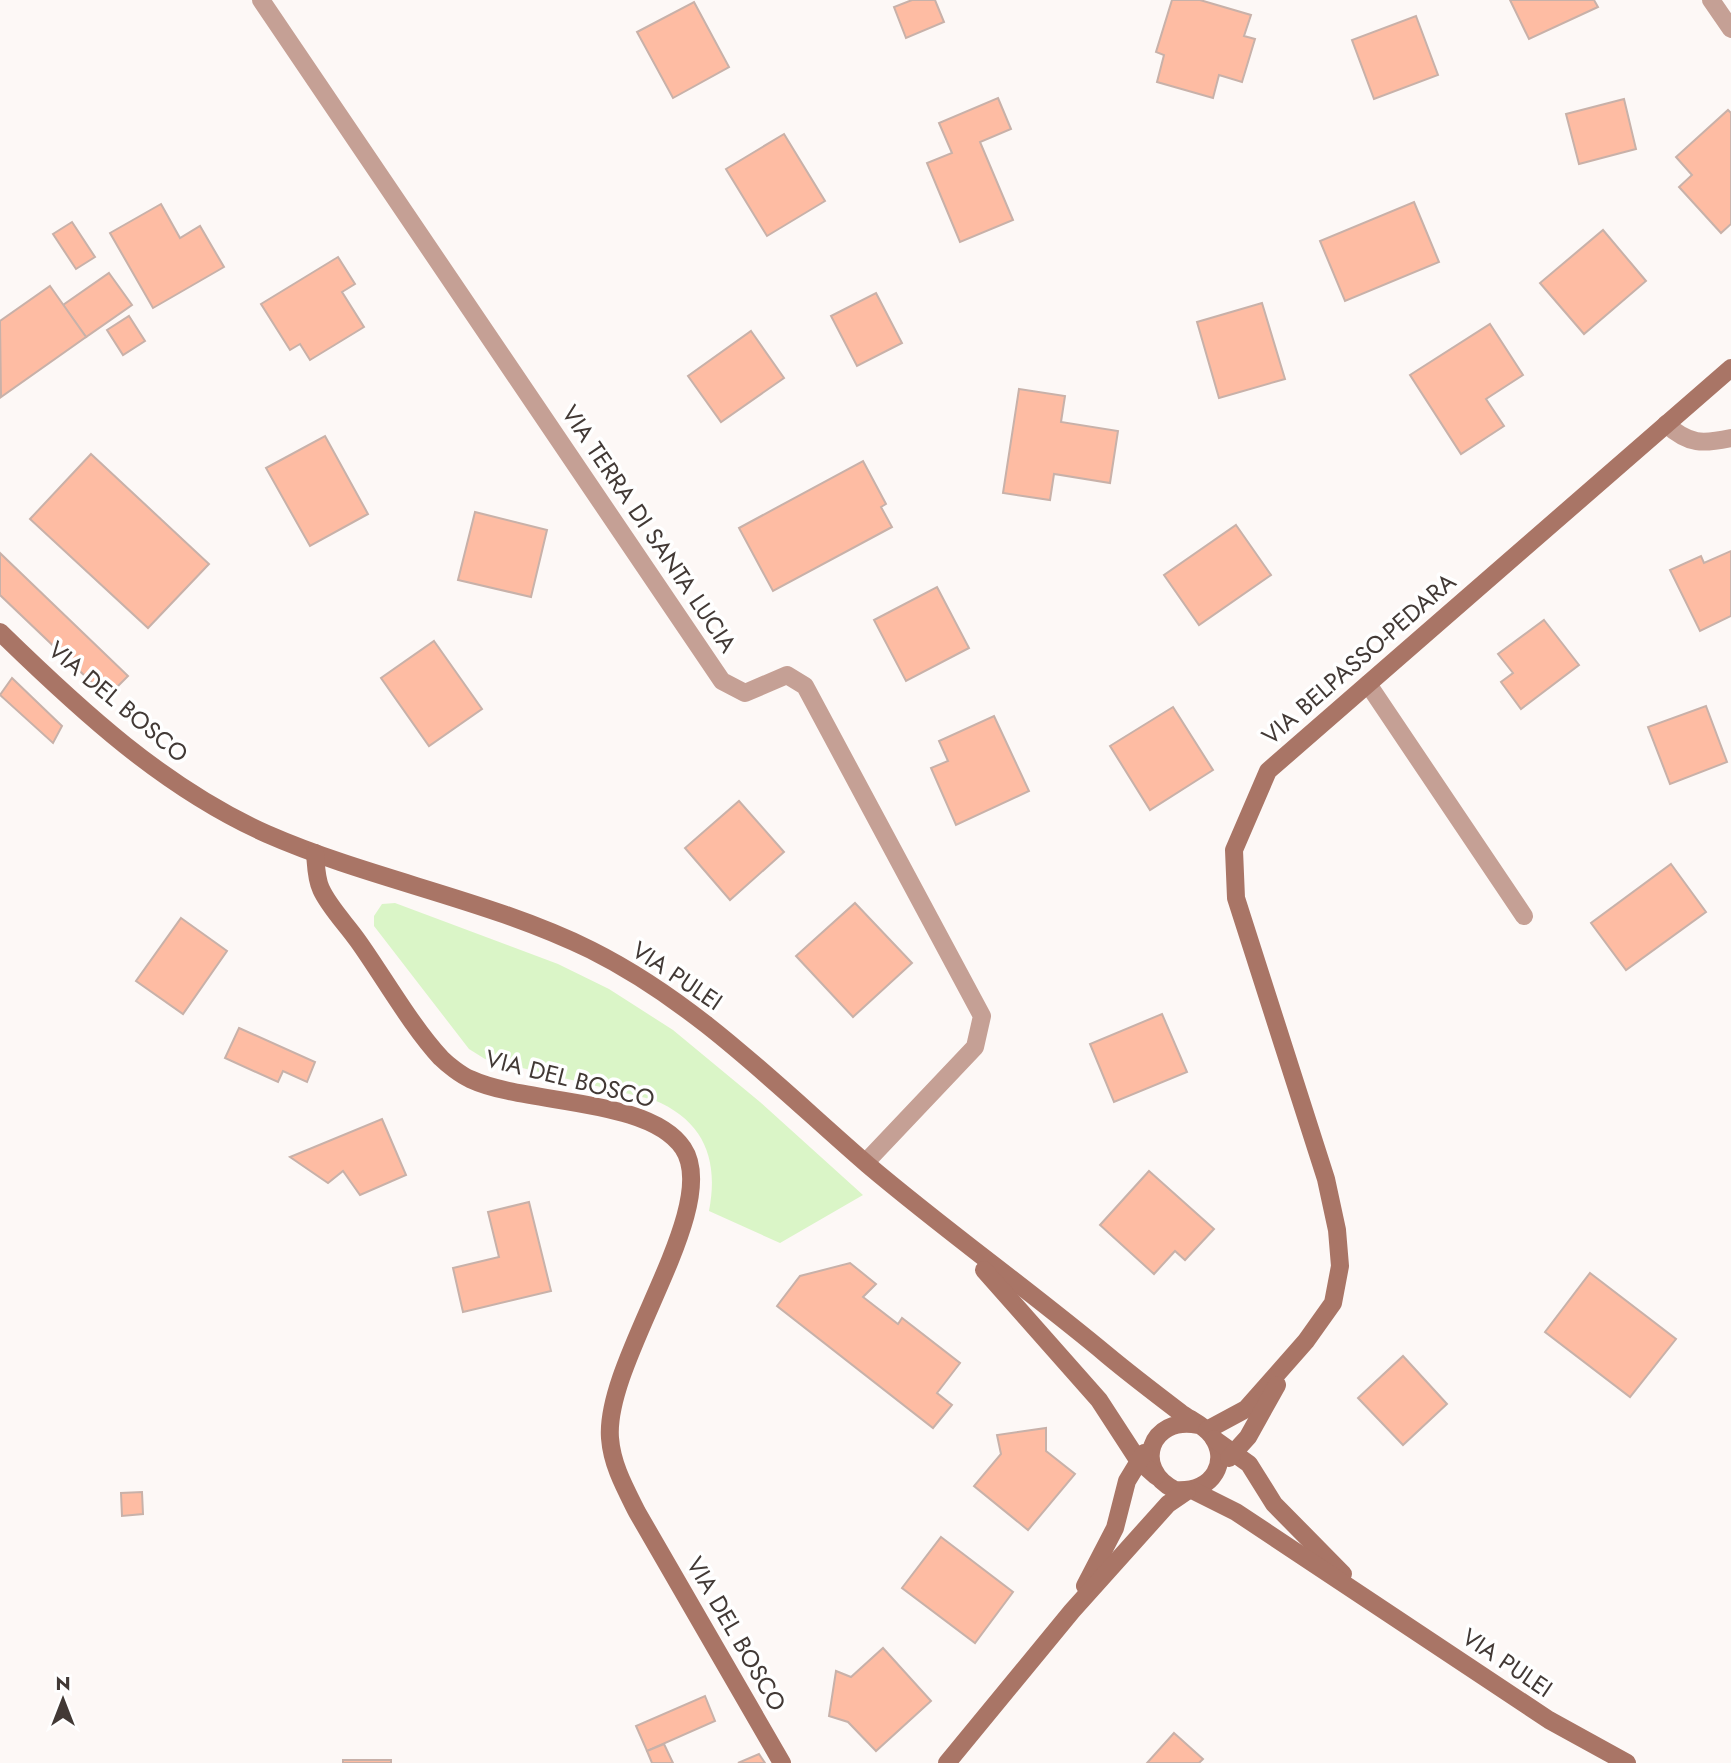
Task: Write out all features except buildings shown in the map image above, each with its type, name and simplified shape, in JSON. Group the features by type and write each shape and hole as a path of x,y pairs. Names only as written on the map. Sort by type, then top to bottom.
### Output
{"street":[{"name":"VIA TERRA DI SANTA LUCIA","path":"261,0 722,681 744,693 787,675 805,686 982,1016 975,1047 866,1162"},
{"path":"1711,0 1731,29"},
{"name":"VIA BELPASSO-PEDARA","path":"1292,1357 1333,1303 1340,1266 1338,1230 1326,1180 1236,898 1234,850 1268,771 1731,368"},
{"path":"1666,425 1692,443 1703,444 1731,438"},
{"name":"VIA DEL BOSCO","path":"0,632 68,698 149,765 227,815 314,853 320,889 441,1058 469,1079 503,1090 635,1115 665,1129 684,1148 692,1172 689,1205 673,1252 617,1384 611,1410 610,1439 617,1473 637,1511 782,1763"},
{"path":"1368,684 1524,916"},
{"name":"VIA PULEI","path":"314,853 434,889 591,950 648,983 705,1022 956,1238"},
{"path":"956,1238 1235,1451 1249,1464 1274,1504 1365,1597"},
{"path":"956,1238 1099,1400 1138,1460 1164,1485 1189,1491 1236,1512 1365,1597"},
{"path":"1072,1611 1115,1528 1127,1481 1138,1460 1158,1435 1176,1423 1206,1431 1246,1409 1292,1357"},
{"path":"947,1763 1072,1611 1168,1504 1201,1487 1248,1437 1292,1357"},
{"path":"1206,1431 1219,1456 1214,1474"},
{"path":"1122,1435 1127,1481"},
{"path":"1248,1437 1249,1464"},
{"path":"1152,1445 1151,1466 1156,1476"},
{"name":"VIA PULEI","path":"1365,1597 1549,1720 1627,1763"}],"green space":[{"path":"395,903 558,964 609,989 673,1030 760,1102 863,1195 780,1243 709,1211 712,1175 704,1144 685,1119 671,1109 654,1100 485,1059 469,1049 374,926 374,916 382,904"}]}
